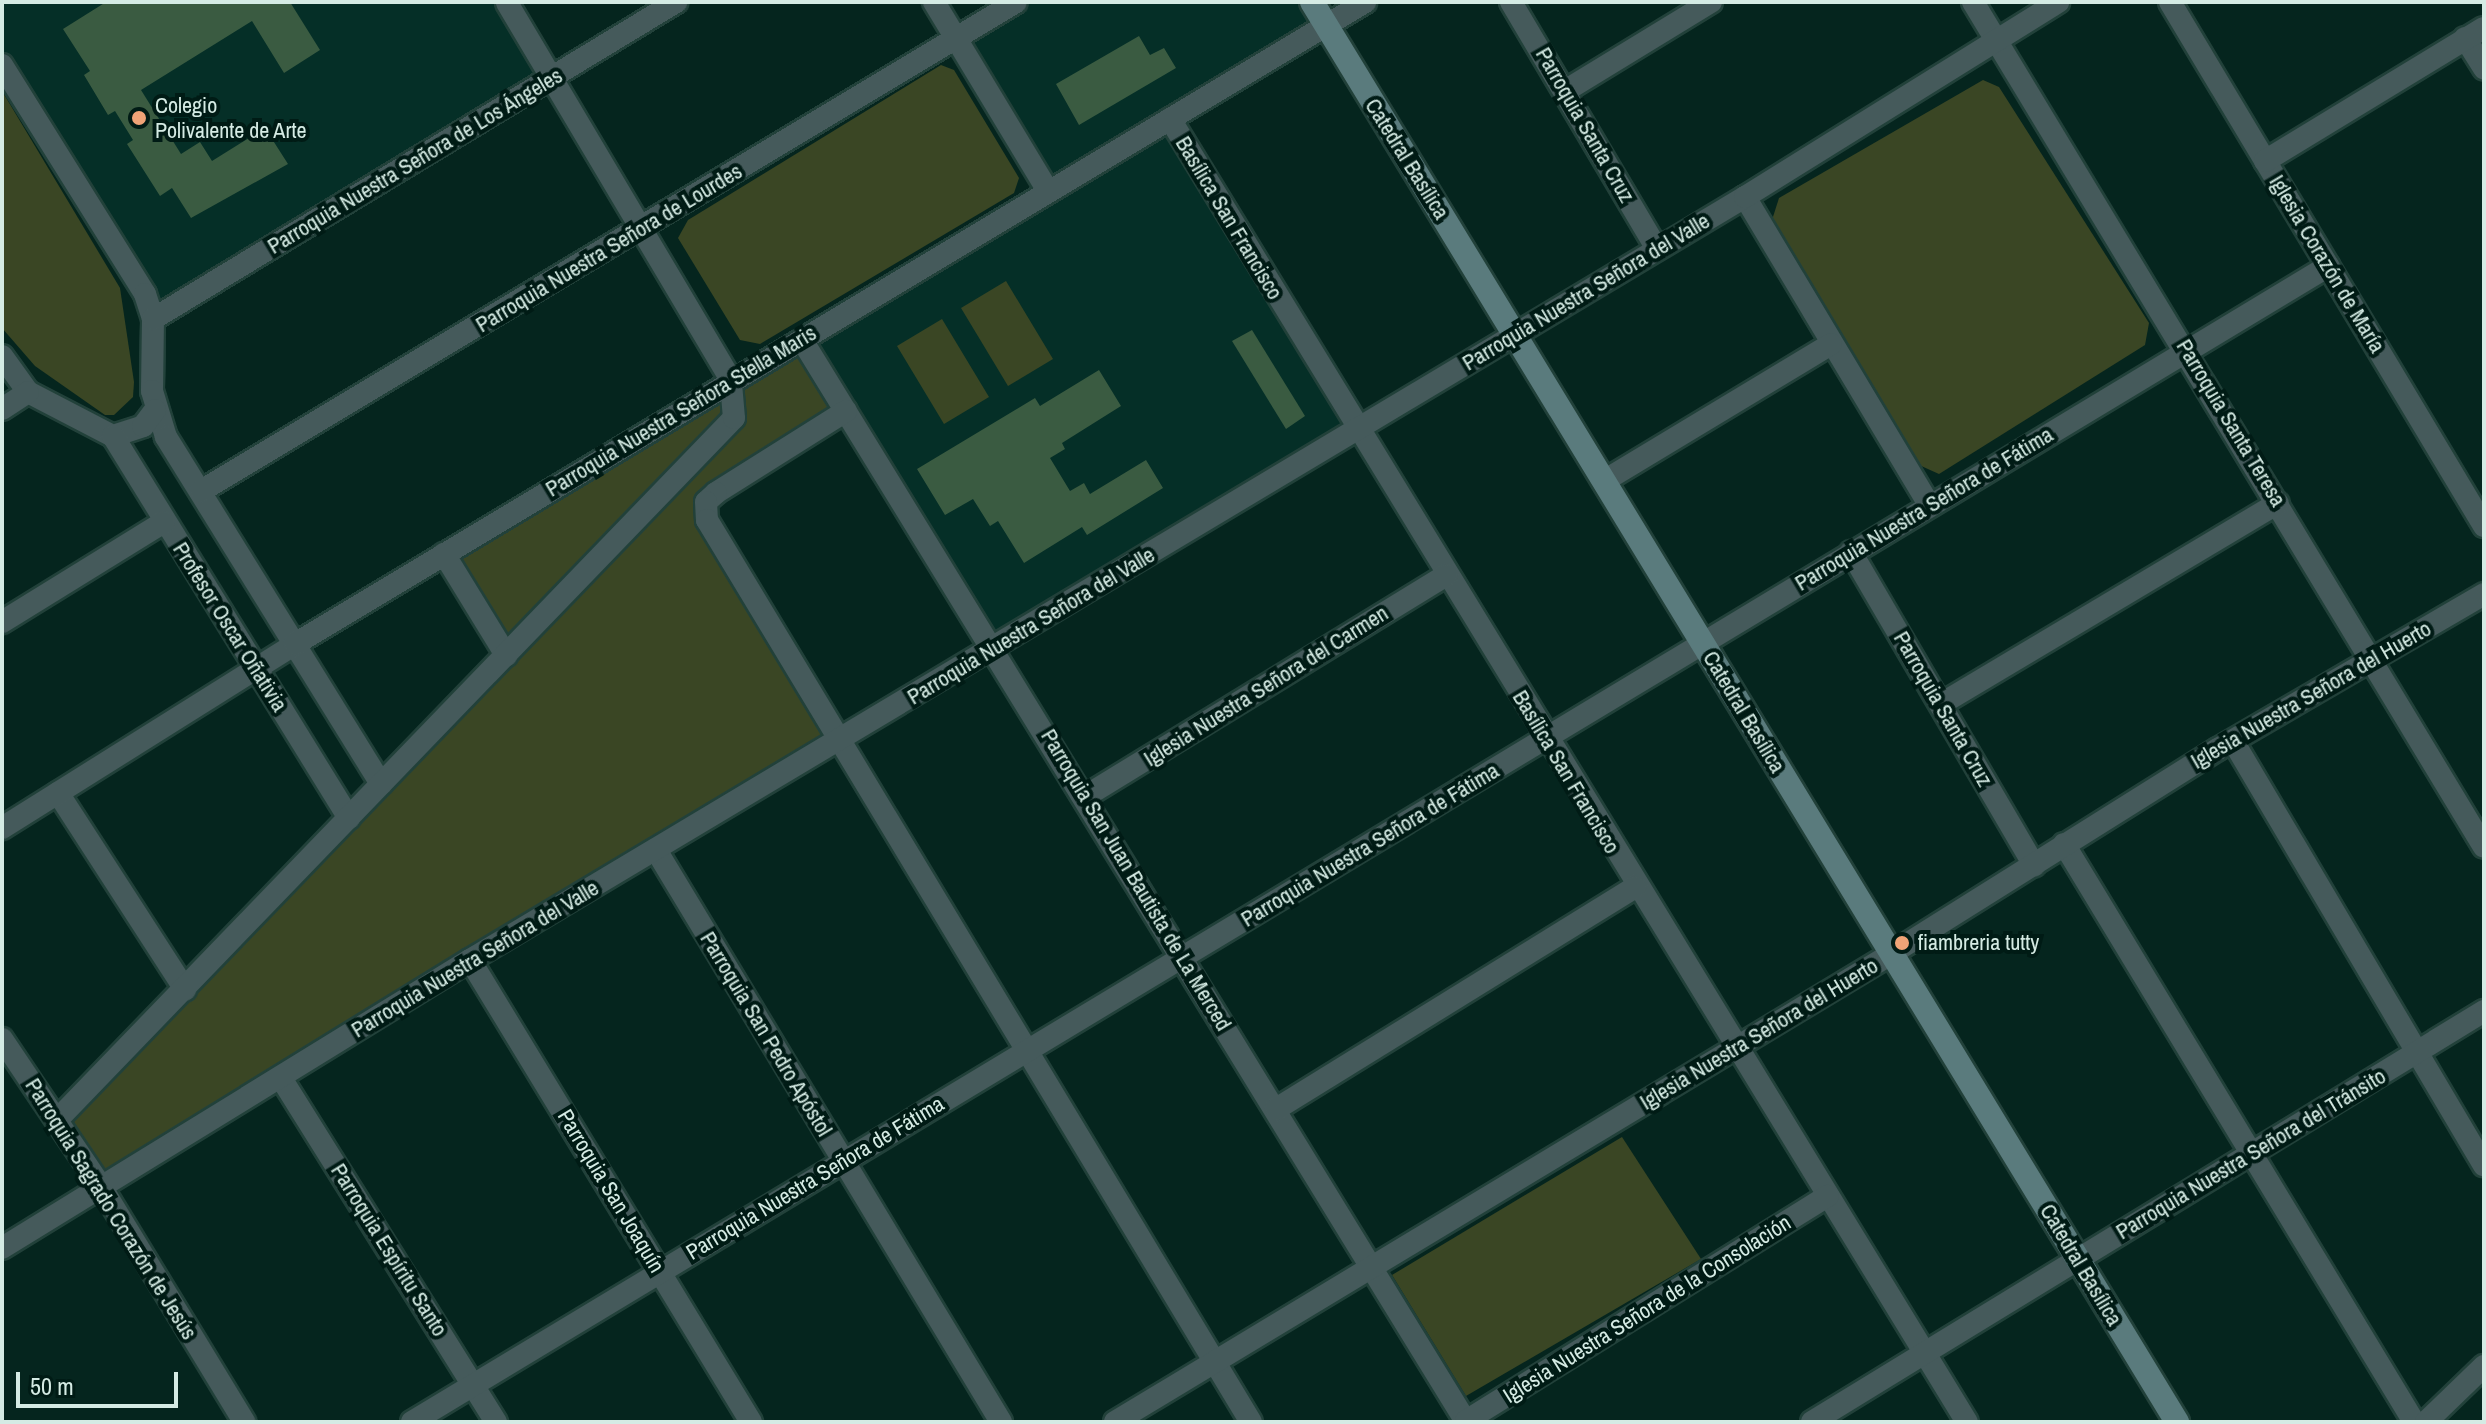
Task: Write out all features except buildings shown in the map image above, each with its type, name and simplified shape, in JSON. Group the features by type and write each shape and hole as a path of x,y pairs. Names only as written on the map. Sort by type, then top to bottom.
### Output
{"main road":[{"name":"Catedral Basílica","path":"1312,2 2177,1422"}],"street":[{"path":"57,1120 734,418 731,380 507,2"},
{"name":"Parroquia Nuestra Señora de Los Ángeles","path":"153,319 676,2"},
{"path":"934,2 1048,191"},
{"name":"Parroquia Nuestra Señora de Lourdes","path":"201,491 642,230 1016,2"},
{"name":"Parroquia Nuestra Señora Stella Maris","path":"2,828 295,644 1365,2"},
{"name":"Parroquia Santa Cruz","path":"1511,2 1657,249"},
{"path":"1565,91 1711,2"},
{"name":"Parroquia Santa Teresa","path":"1973,2 2188,350 2484,847"},
{"name":"Parroquia Nuestra Señora del Valle","path":"2,1248 470,960 840,743 1355,427 1745,197 2058,2"},
{"name":"Iglesia Corazón de María","path":"2170,2 2484,526"},
{"path":"2265,161 2475,33 2484,69"},
{"name":"Profesor Oscar Oñativia","path":"2,65 145,294 153,319 155,410 201,491 381,784"},
{"name":"Basílica San Francisco","path":"1170,119 1635,887 1967,1422"},
{"path":"1745,197 1929,505"},
{"name":"Parroquia Nuestra Señora de Fátima","path":"412,1422 2328,266"},
{"name":"Parroquia San Juan Bautista de La Merced","path":"802,340 1185,957 1466,1422"},
{"path":"1604,481 1831,344"},
{"path":"2,356 28,392 113,436 143,426 155,410"},
{"path":"2,409 28,392"},
{"path":"846,411 716,493 704,512 840,743 1251,1422"},
{"name":"Profesor Oscar Oñativia","path":"113,436 349,818"},
{"path":"1941,704 2278,503"},
{"path":"2,622 164,522"},
{"name":"Parroquia Santa Cruz","path":"1851,552 2034,865"},
{"path":"444,554 506,655"},
{"name":"Iglesia Nuestra Señora del Carmen","path":"1086,796 1447,575"},
{"name":"Iglesia Nuestra Señora del Huerto","path":"1115,1422 1737,1048 2233,741 2484,594"},
{"path":"2233,741 2484,1165"},
{"path":"58,793 185,989"},
{"path":"2064,844 2255,1153 2414,1422"},
{"name":"Parroquia San Pedro Apóstol","path":"656,850 1001,1422"},
{"path":"1276,1109 1635,887"},
{"name":"Parroquia San Joaquín","path":"470,960 751,1422"},
{"name":"Parroquia Nuestra Señora del Tránsito","path":"1812,1422 2484,1011"},
{"name":"Parroquia Sagrado Corazón de Jesús","path":"2,1039 102,1188 244,1422"},
{"name":"Parroquia Espíritu Santo","path":"281,1078 496,1422"},
{"name":"Iglesia Nuestra Señora de la Consolación","path":"1466,1422 1828,1196"},
{"path":"2426,1422 2484,1366"}],"shaded area":[{"path":"3,2 505,2 551,77 153,319 2,64"},
{"path":"1018,2 1310,2 1324,26 1049,189 957,38"},
{"path":"941,65 954,70 1019,178 1014,193 760,344 740,340 678,238 688,220"},
{"path":"1983,80 1999,87 2149,323 2145,345 1939,474 1919,465 1772,220 1779,198"},
{"path":"2,91 120,288 134,382 133,397 114,415 105,415 35,366 2,328"},
{"path":"1169,121 1354,427 994,647 804,340"},
{"path":"1006,281 1053,359 1008,386 961,308"},
{"path":"942,319 989,397 944,424 897,346"},
{"path":"802,340 844,411 706,502 839,742 103,1187 59,1120 506,655 444,554"},
{"path":"1622,1137 1701,1259 1466,1396 1392,1275"}],"place":[{"name":"Colegio Polivalente de Arte","path":"139,118"},
{"name":"fiambreria tutty","path":"1902,943"}]}
